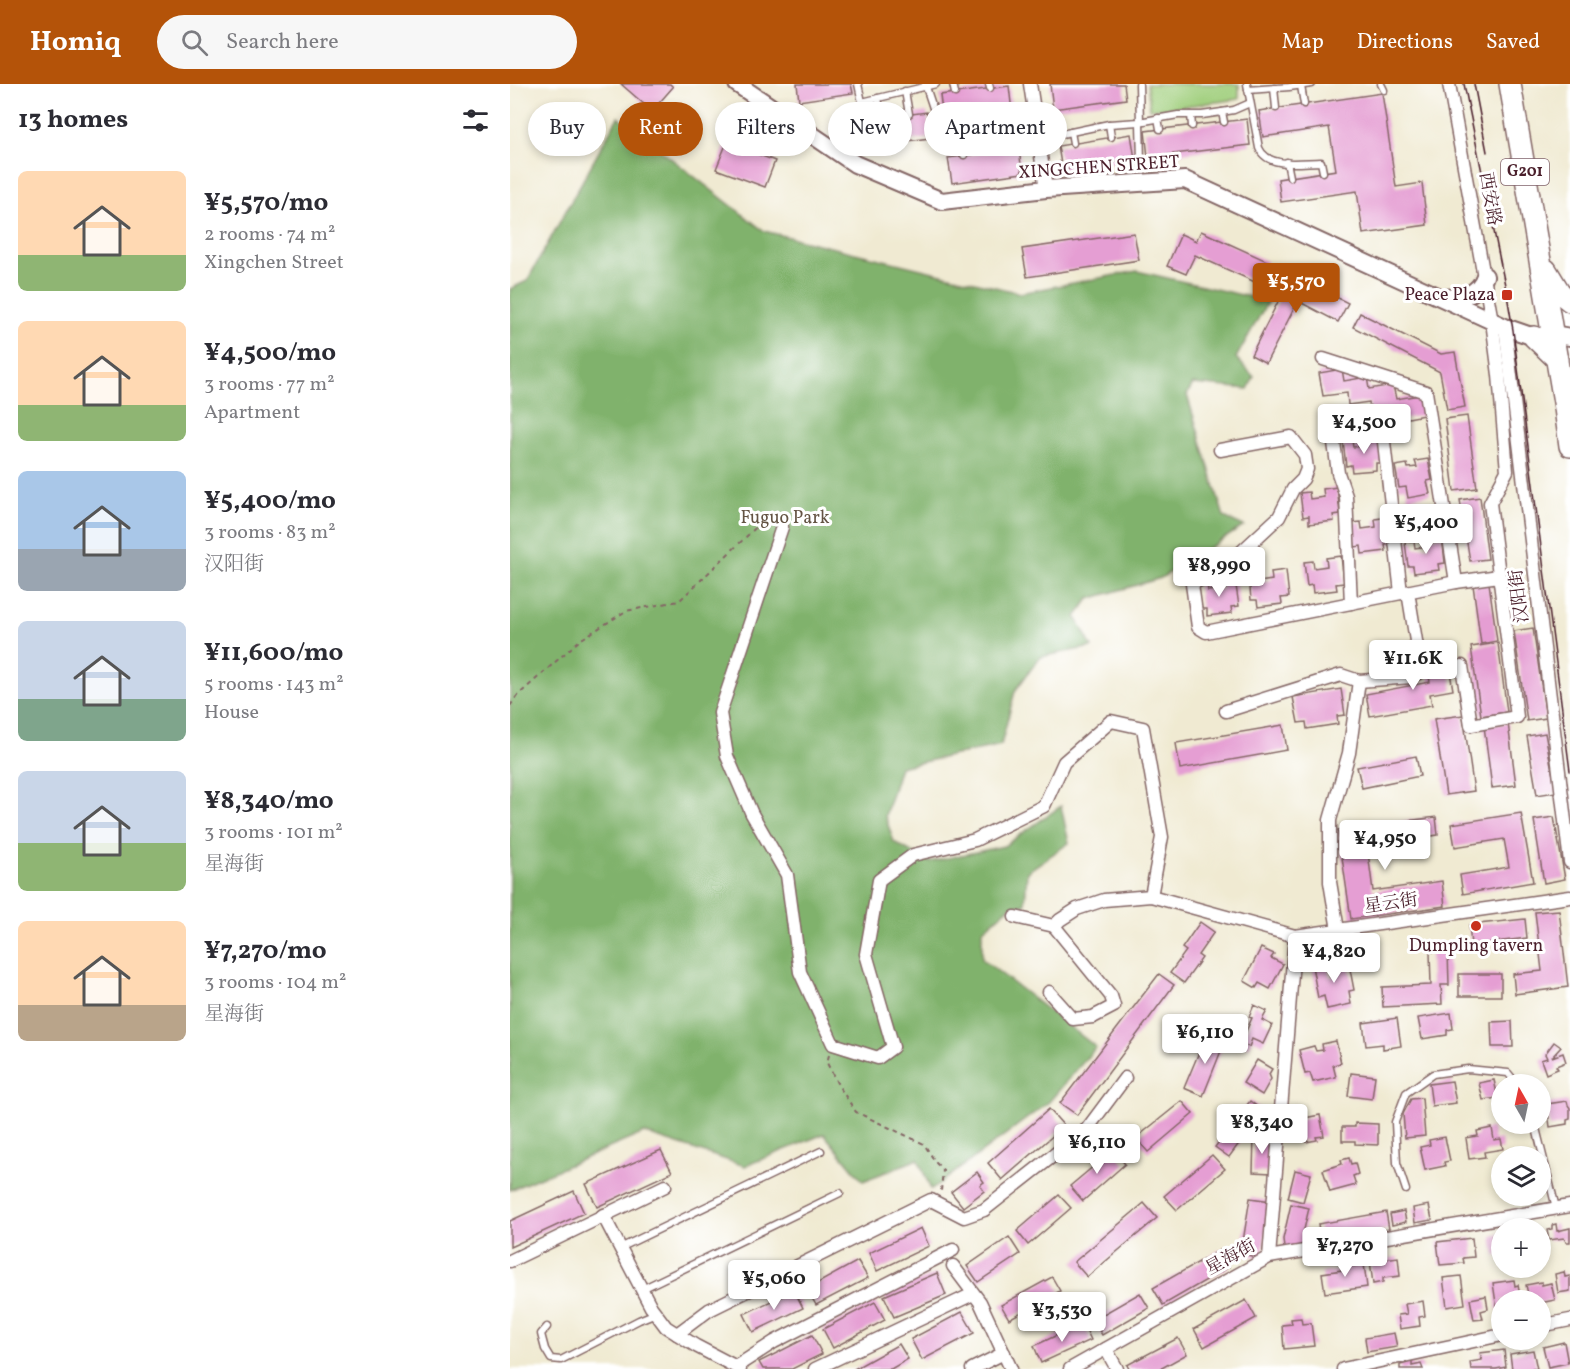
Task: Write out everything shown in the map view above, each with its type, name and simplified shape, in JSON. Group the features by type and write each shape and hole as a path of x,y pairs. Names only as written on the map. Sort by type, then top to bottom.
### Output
{"highway":[{"name":"G201","path":"1510,84 1570,446"},
{"path":"1540,259 1560,293 1570,301"},
{"path":"1565,408 1570,384"}],"street":[{"name":"XINGCHEN STREET","path":"737,84 855,164 942,201 1046,189 1185,180 1499,324 1552,336"},
{"path":"1030,84 1033,102"},
{"name":"西安路","path":"1449,84 1485,276 1499,324"},
{"path":"1041,156 1046,189"},
{"path":"1443,298 1468,295 1477,290 1485,276"},
{"path":"1462,666 1471,725 1517,717 1490,503 1507,471 1499,375 1499,324"},
{"name":"汉阳街","path":"1499,324 1570,862"},
{"path":"1323,359 1426,392 1456,582"},
{"path":"1226,711 1341,675 1359,681 1411,677 1420,672 1405,593 1383,433 1351,424 1332,427 1338,473 1346,496 1351,603"},
{"path":"1220,450 1291,437 1305,455 1307,469 1304,479 1293,489 1279,517 1225,567 1192,584 1198,627 1206,632 1456,582 1499,576"},
{"path":"782,527 720,713 727,756 752,814 787,875 800,972 833,1044 878,1058 893,1047 866,954 879,880 913,855 975,840 1044,806 1064,762 1111,721 1143,728 1162,837 1151,896 1104,900 1077,909 1054,926"},
{"path":"1338,930 1330,882 1330,820 1349,753 1359,681"},
{"name":"星云街","path":"1151,896 1294,936 1570,897"},
{"path":"1016,916 1054,926 1111,996 1114,1006 1092,1017 1073,1019 1049,992"},
{"path":"1269,1257 1294,936"},
{"path":"677,1334 709,1310 931,1200 964,1217 984,1210 1087,1129 1125,1078"},
{"path":"510,1261 665,1186"},
{"name":"星海街","path":"1070,1369 1269,1257 1570,1206"},
{"path":"603,1215 642,1289 666,1328 739,1368 774,1342 953,1250"},
{"path":"952,1266 980,1302 1011,1369"},
{"path":"815,1369 973,1294"},
{"path":"1551,1324 1570,1320"},
{"path":"1343,1369 1491,1337"},
{"path":"1106,1349 1117,1369"},
{"path":"972,1369 1004,1353"}],"lane":[{"path":"858,84 862,102 936,84"},
{"path":"953,84 955,93"},
{"path":"1139,84 1141,161"},
{"path":"1312,84 1274,88 1247,87 1261,154 1277,163 1321,162 1323,172"},
{"path":"925,85 931,102"},
{"path":"1301,86 1304,104"},
{"path":"1274,88 1276,108"},
{"path":"905,91 907,102"},
{"path":"878,98 879,102"},
{"path":"1067,133 1109,124 1222,112 1250,103"},
{"path":"1222,112 1224,122"},
{"path":"1191,115 1192,126"},
{"path":"1158,118 1160,129"},
{"path":"1109,124 1111,137"},
{"path":"1071,132 1073,143"},
{"path":"1287,162 1290,177"},
{"path":"1406,1190 1398,1163 1395,1122 1406,1093 1433,1074 1468,1069 1509,1074"},
{"path":"1537,1134 1556,1209"},
{"path":"620,1248 821,1151"},
{"path":"642,1289 840,1193"},
{"path":"547,1327 541,1334 545,1349 551,1359 561,1360 656,1313"}],"path":[{"path":"510,706 517,696 580,640 626,611 679,601 771,513 782,527"},
{"path":"833,1044 826,1064 856,1112 924,1144 943,1170 940,1205"}],"green space":[{"path":"1147,84 1239,84 1239,99 1150,109"},
{"name":"Fuguo Park","path":"618,117 618,156 668,156 764,231 1020,293 1137,271 1268,301 1236,358 1254,377 1248,389 1193,384 1187,395 1224,517 1244,526 1161,578 1089,599 1076,617 1092,647 1040,657 1015,691 1001,745 900,767 885,816 894,842 929,862 1004,846 1061,806 1069,843 1027,872 1025,904 1011,906 982,931 982,959 1096,1047 1049,1102 931,1190 918,1159 863,1181 824,1134 745,1166 644,1133 510,1190 510,289 527,281 596,156 606,156 606,139"}],"building":[{"path":"621,84 670,84 673,87 660,102 642,102"},
{"path":"797,84 851,84 853,93 799,101"},
{"path":"1050,84 1124,84 1126,99 1067,107 1067,102 1052,102"},
{"path":"1009,86 1011,102 941,102 940,95"},
{"path":"1382,93 1396,187 1422,183 1427,225 1363,234 1357,191 1281,202 1278,179 1336,170 1329,127 1263,137 1259,111"},
{"path":"924,112 924,139 912,140 912,114"},
{"path":"1247,119 1250,145 1148,157 1145,131"},
{"path":"1131,134 1135,159 1062,170 1060,156 1067,156 1067,145"},
{"path":"721,156 762,156 775,161 765,187 716,169"},
{"path":"1020,156 1022,173 952,183 948,158"},
{"path":"1201,231 1267,261 1257,283 1195,255 1186,274 1167,266 1181,234 1196,241"},
{"path":"1134,233 1139,260 1027,277 1022,249"},
{"path":"1305,281 1348,303 1338,322 1298,301 1266,363 1251,355 1288,282 1301,289"},
{"path":"1360,313 1441,354 1455,352 1465,407 1447,410 1440,372 1353,327"},
{"path":"1342,369 1344,381 1367,377 1369,389 1393,385 1396,399 1420,395 1424,415 1398,420 1397,410 1371,413 1369,402 1348,405 1347,393 1323,396 1319,373"},
{"path":"1467,416 1477,488 1454,491 1445,419"},
{"path":"1380,435 1383,463 1376,463 1376,470 1352,472 1351,465 1346,466 1343,441 1352,440 1353,447 1367,446 1366,437"},
{"path":"1428,459 1432,480 1427,481 1430,494 1408,498 1406,487 1399,488 1395,466 1407,464 1408,468 1417,467 1415,461"},
{"path":"1337,487 1340,514 1333,515 1334,521 1309,524 1309,516 1303,517 1300,493 1309,492 1310,499 1324,497 1323,489"},
{"path":"1480,497 1488,559 1470,561 1460,500"},
{"path":"1389,517 1393,544 1385,545 1386,551 1362,554 1361,546 1355,547 1352,523 1361,522 1362,529 1376,527 1375,519"},
{"path":"1442,536 1445,563 1438,564 1439,570 1414,573 1413,566 1408,566 1405,542 1414,541 1415,548 1429,546 1428,538"},
{"path":"1341,556 1344,583 1336,584 1337,590 1313,593 1312,585 1307,586 1304,562 1313,561 1314,568 1327,566 1326,558"},
{"path":"1286,570 1289,597 1281,598 1282,604 1258,607 1257,600 1251,600 1249,576 1258,575 1259,582 1272,580 1271,572"},
{"path":"1235,579 1239,606 1231,607 1232,613 1207,616 1207,609 1201,609 1198,585 1207,584 1208,591 1222,589 1221,581"},
{"path":"1489,583 1497,641 1481,644 1473,585"},
{"path":"1533,628 1546,718 1527,721 1514,631"},
{"path":"1498,643 1507,712 1481,716 1471,647"},
{"path":"1447,655 1453,690 1430,694 1432,705 1370,716 1366,694 1430,682 1426,659"},
{"path":"1341,689 1345,715 1337,716 1338,724 1307,729 1306,722 1298,723 1293,697"},
{"path":"1463,715 1474,791 1446,795 1434,719"},
{"path":"1508,723 1516,785 1492,788 1484,726"},
{"path":"1283,725 1287,750 1180,769 1176,743"},
{"path":"1545,733 1556,792 1537,795 1527,736"},
{"path":"1416,756 1420,776 1362,788 1357,767"},
{"path":"1521,813 1533,882 1463,894 1460,875 1509,867 1504,839 1455,847 1451,824"},
{"path":"1436,817 1438,835 1367,845 1373,891 1442,881 1445,906 1351,919 1338,830"},
{"path":"1554,817 1565,879 1544,883 1534,820"},
{"path":"1559,910 1568,987 1515,994 1513,974 1542,971 1535,912"},
{"path":"1525,919 1527,938 1471,945 1469,925"},
{"path":"1200,922 1214,932 1198,955 1202,958 1184,983 1170,973 1186,951 1182,948"},
{"path":"1261,948 1274,954 1271,958 1283,964 1270,989 1259,983 1256,988 1244,981"},
{"path":"1448,951 1449,985 1441,985 1442,1004 1383,1007 1382,987 1431,985 1430,952"},
{"path":"1348,959 1354,990 1349,991 1351,1004 1327,1009 1324,996 1318,998 1312,966 1327,963 1330,977 1337,975 1334,962"},
{"path":"1159,974 1174,985 1077,1115 1060,1103"},
{"path":"1459,974 1501,974 1501,996 1459,996"},
{"path":"1254,1005 1267,1011 1262,1020 1272,1025 1263,1044 1252,1039 1249,1047 1237,1042 1243,1030 1246,1031 1252,1018 1249,1017"},
{"path":"1451,1013 1453,1029 1447,1030 1447,1035 1422,1039 1418,1018"},
{"path":"1397,1018 1401,1046 1383,1049 1383,1044 1366,1046 1363,1023"},
{"path":"1512,1021 1513,1047 1492,1047 1491,1022"},
{"path":"1207,1033 1225,1041 1203,1096 1184,1088"},
{"path":"1336,1041 1341,1063 1333,1065 1336,1077 1313,1082 1310,1073 1305,1074 1299,1050 1314,1046 1316,1051 1323,1050 1322,1044"},
{"path":"1554,1042 1561,1047 1552,1057 1563,1053 1566,1062 1556,1066 1558,1069 1546,1074 1541,1060 1547,1058 1545,1054"},
{"path":"1257,1060 1272,1069 1269,1074 1271,1079 1262,1095 1243,1083"},
{"path":"1351,1073 1375,1076 1372,1099 1348,1096"},
{"path":"1452,1081 1456,1103 1432,1106 1429,1084"},
{"path":"1491,1081 1491,1099 1483,1100 1479,1083"},
{"path":"1422,1098 1425,1136 1405,1138 1403,1114 1411,1099"},
{"path":"1182,1101 1193,1114 1148,1152 1136,1138"},
{"path":"1250,1101 1263,1111 1229,1157 1215,1147"},
{"path":"1567,1101 1570,1108 1570,1119 1567,1120 1567,1124 1551,1127 1551,1103"},
{"path":"1049,1109 1064,1126 1002,1180 988,1163"},
{"path":"1320,1115 1324,1136 1316,1137 1317,1140 1298,1141 1294,1120"},
{"path":"1355,1123 1378,1124 1378,1145 1342,1141 1342,1127 1355,1127"},
{"path":"1491,1128 1494,1140 1501,1139 1502,1146 1491,1146 1491,1151 1484,1152 1485,1157 1469,1159 1466,1138 1478,1136 1477,1131"},
{"path":"1254,1136 1272,1137 1271,1173 1253,1172"},
{"path":"1445,1137 1450,1161 1444,1162 1445,1166 1425,1170 1420,1147 1430,1145 1429,1140"},
{"path":"661,1150 672,1172 597,1207 586,1184"},
{"path":"1113,1150 1125,1164 1083,1201 1070,1186"},
{"path":"1212,1155 1225,1169 1177,1210 1164,1196"},
{"path":"1349,1158 1351,1164 1355,1163 1358,1174 1353,1176 1356,1185 1330,1192 1323,1170 1342,1164 1341,1160"},
{"path":"1295,1170 1311,1174 1303,1202 1288,1198"},
{"path":"977,1172 984,1182 980,1185 984,1191 963,1207 951,1192"},
{"path":"574,1191 584,1213 510,1247 510,1221"},
{"path":"1059,1195 1071,1208 1028,1245 1017,1231"},
{"path":"1250,1198 1271,1201 1262,1258 1241,1254"},
{"path":"1144,1203 1157,1218 1087,1277 1074,1262"},
{"path":"1291,1204 1309,1208 1303,1234 1310,1232 1313,1248 1291,1252 1284,1248 1283,1239"},
{"path":"1429,1205 1432,1220 1415,1223 1413,1208"},
{"path":"1404,1211 1406,1222 1392,1225 1390,1214"},
{"path":"1386,1212 1389,1229 1321,1242 1318,1224"},
{"path":"1556,1224 1557,1231 1570,1228 1570,1242 1566,1242 1564,1238 1551,1240 1552,1225"},
{"path":"921,1228 929,1246 877,1271 869,1253"},
{"path":"1009,1237 1020,1254 978,1282 967,1266"},
{"path":"1472,1238 1474,1257 1463,1258 1464,1263 1440,1265 1437,1242"},
{"path":"1220,1250 1229,1267 1163,1305 1153,1288"},
{"path":"1398,1257 1400,1276 1383,1278 1383,1282 1373,1284 1370,1261"},
{"path":"858,1261 868,1278 816,1305 807,1289"},
{"path":"1353,1262 1354,1266 1364,1264 1367,1287 1325,1293 1322,1273 1342,1270 1341,1264"},
{"path":"1564,1272 1565,1277 1570,1276 1570,1291 1558,1293 1555,1274"},
{"path":"937,1273 946,1295 894,1317 884,1296"},
{"path":"1461,1276 1465,1304 1447,1307 1443,1278"},
{"path":"1052,1277 1060,1291 1009,1319 1001,1305"},
{"path":"1514,1280 1519,1290 1494,1290 1493,1283"},
{"path":"1551,1283 1555,1300 1551,1301 1551,1290 1527,1290 1526,1285"},
{"path":"794,1290 803,1308 753,1332 744,1314"},
{"path":"1140,1293 1149,1308 1102,1335 1093,1320"},
{"path":"1486,1296 1488,1309 1481,1311 1483,1319 1474,1320 1470,1299"},
{"path":"1246,1300 1256,1318 1204,1347 1194,1329"},
{"path":"1423,1301 1425,1316 1419,1317 1420,1326 1400,1329 1398,1315 1407,1314 1405,1304"},
{"path":"875,1302 885,1320 833,1348 823,1329"},
{"path":"962,1312 974,1333 922,1360 911,1339"},
{"path":"1301,1318 1302,1324 1311,1323 1314,1346 1284,1349 1282,1325 1292,1324 1291,1319"},
{"path":"1083,1323 1091,1340 1041,1363 1034,1346"},
{"path":"1394,1333 1397,1347 1367,1352 1365,1338"},
{"path":"812,1335 822,1354 792,1369 763,1369 759,1362"},
{"path":"1178,1338 1187,1354 1160,1369 1129,1369 1127,1365"},
{"path":"1564,1342 1568,1363 1548,1367 1544,1350 1551,1350 1551,1345"},
{"path":"899,1344 908,1359 891,1369 854,1369"},
{"path":"1504,1350 1506,1367 1471,1369 1470,1362 1482,1360 1480,1353"},
{"path":"1533,1350 1537,1369 1512,1369 1510,1354"},
{"path":"1412,1362 1412,1366 1421,1364 1423,1369 1400,1369 1400,1365"}],"tram line":[{"path":"1464,84 1513,330 1570,771"},
{"path":"1474,84 1487,152"}],"place":[{"name":"Peace Plaza","path":"1507,295"},
{"name":"Dumpling tavern","path":"1476,926"}]}
